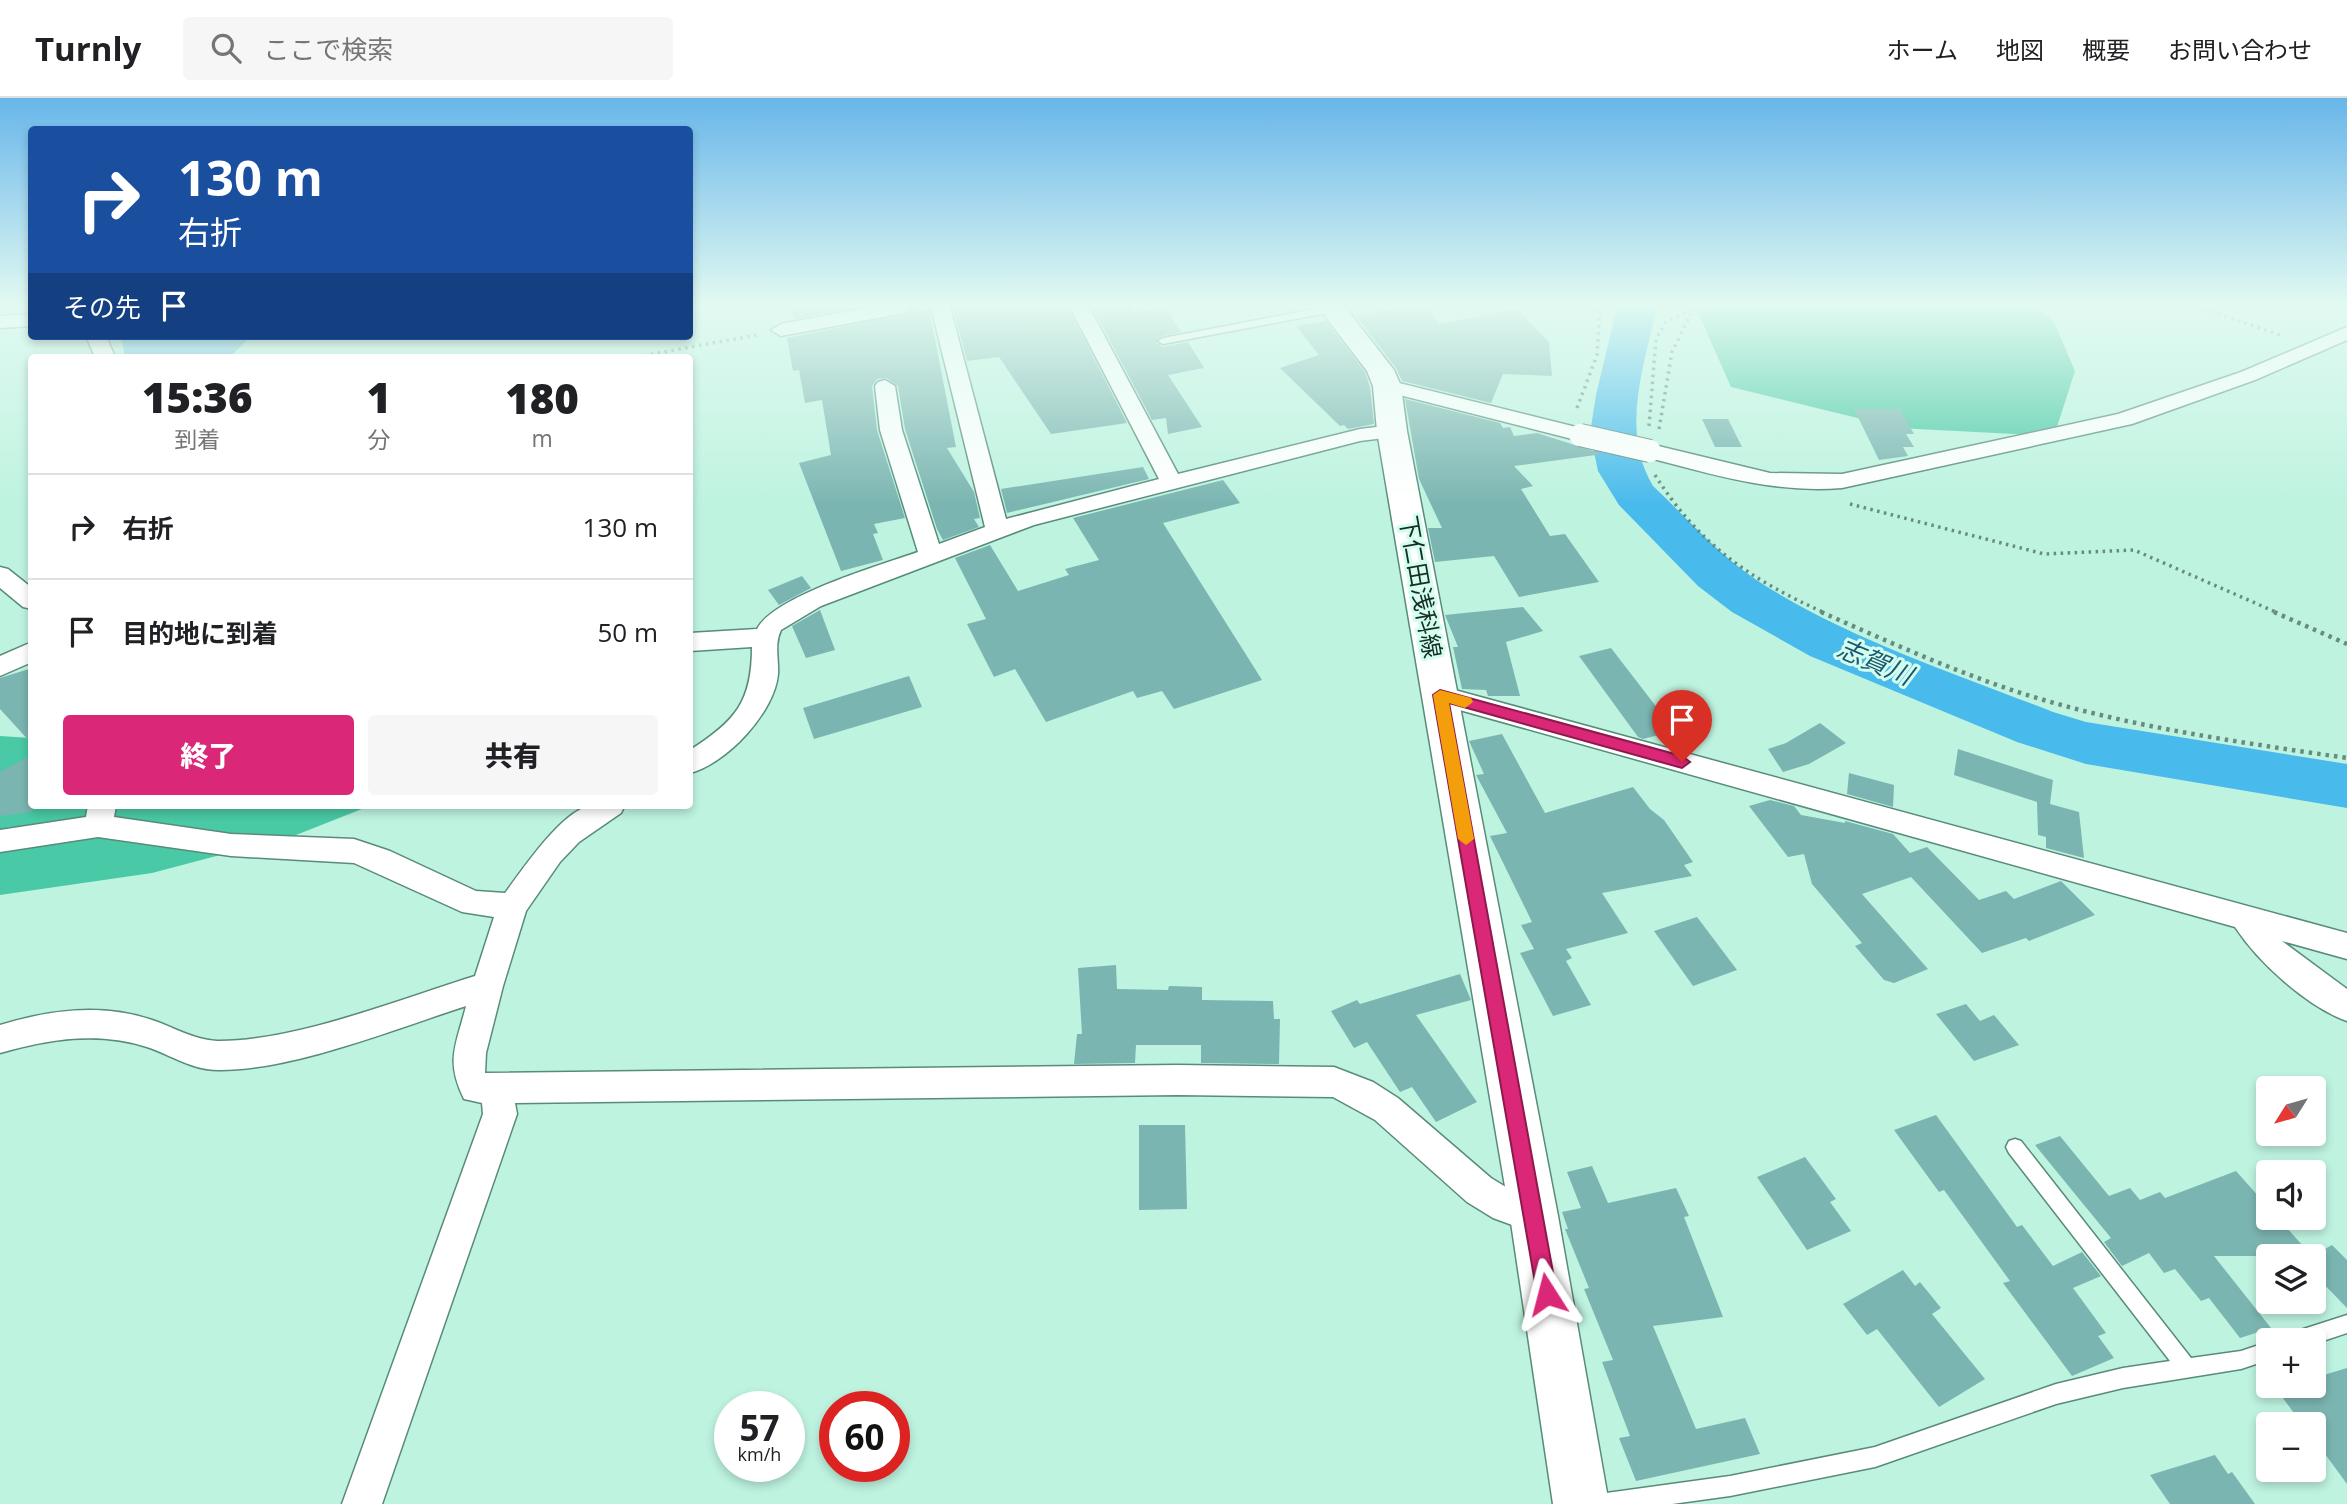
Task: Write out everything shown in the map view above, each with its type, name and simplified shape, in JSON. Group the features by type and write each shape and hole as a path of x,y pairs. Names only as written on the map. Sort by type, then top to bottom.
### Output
{"main road":[{"name":"下仁田浅科線","path":"1381,373 1387,386 1392,431 1534,1216 1581,1504"}],"street":[{"path":"957,373 998,530"},
{"path":"1114,373 1172,482"},
{"path":"1387,386 1574,434 1768,478 1802,483 1842,481 2124,419 2256,373"},
{"path":"885,386 891,430 930,554"},
{"path":"693,761 731,733 760,697 765,676 765,637 771,625 812,600 1026,520 1360,435 1392,431"},
{"path":"0,575 28,597"},
{"path":"693,642 765,637"},
{"path":"0,667 28,653"},
{"path":"1440,695 2347,946"},
{"path":"605,809 569,834 550,855 513,906 487,986 470,1052 469,1074 476,1088 497,1089 532,1085 1334,1082 1351,1086 1377,1103 1484,1195 1509,1211 1534,1216"},
{"path":"0,841 100,815 231,845 354,851 380,859 473,903 513,906"},
{"path":"2245,918 2253,932 2275,954 2347,1007"},
{"path":"0,1039 34,1028 75,1021 148,1032 178,1047 211,1055 253,1051 327,1038 487,986"},
{"path":"362,1504 500,1114 497,1089"}],"lane":[{"path":"2015,1147 2187,1368"},
{"path":"2326,1331 2347,1324"},
{"path":"1599,1504 1730,1486 1875,1458 2056,1394 2123,1378 2241,1360 2256,1355"}],"path":[{"path":"1574,434 1592,373"},
{"path":"1655,373 1652,451 1681,519 1705,541 1769,588 1814,610 2024,694 2117,718 2251,744 2347,758"},
{"path":"1652,451 1668,373"},
{"path":"1802,483 1824,498 2044,554 2067,555 2110,547 2134,550 2347,644"}],"green space":[{"path":"1725,373 2074,373 2054,436 1898,428 1731,387"},
{"path":"0,736 28,738 28,809 362,809 296,835 152,873 0,895"}],"building":[{"path":"799,373 941,373 956,447 947,448 974,492 980,518 974,519 979,527 943,540 937,529 905,429 898,386 886,378 877,379 872,386 877,430 905,518 874,524 878,533 873,534 883,560 841,571 799,463 831,455 822,400 805,403"},
{"path":"1010,373 1101,373 1127,423 1051,434"},
{"path":"1127,373 1180,373 1168,375 1202,427 1168,434 1166,418 1152,420"},
{"path":"1285,373 1365,373 1370,387 1374,424 1348,429 1344,425 1340,426"},
{"path":"1398,373 1552,373 1552,376 1503,374 1491,403 1402,381"},
{"path":"1405,399 1500,423 1503,428 1510,427 1514,436 1537,433 1603,454 1514,466 1533,486 1521,489 1550,536 1565,534 1599,582 1519,597 1494,556 1435,562 1428,528 1442,528 1419,479"},
{"path":"1854,409 1900,409 1914,434 1906,434 1914,447 1903,447 1908,456 1879,460"},
{"path":"1702,419 1728,419 1742,447 1715,447"},
{"path":"1143,467 1149,479 1007,513 1001,489"},
{"path":"1223,480 1240,503 1163,523 1262,680 1174,709 1162,691 1137,698 1133,691 1046,722 1015,669 994,677 967,624 986,619 955,558 990,545 1018,591 1069,575 1065,569 1099,560 1073,518"},
{"path":"802,576 811,588 779,605 768,590"},
{"path":"1523,607 1543,631 1506,642 1520,696 1488,696 1486,690 1462,689 1453,647 1458,647 1445,615"},
{"path":"820,610 835,650 806,658 792,626"},
{"path":"1611,648 1675,731 1643,739 1638,737 1579,656"},
{"path":"28,669 28,740 0,709 0,678"},
{"path":"909,676 922,707 814,739 803,708"},
{"path":"1820,723 1846,743 1809,764 1783,772 1768,749 1786,743"},
{"path":"1502,734 1545,813 1633,787 1650,809 1664,820 1693,862 1684,865 1692,876 1602,893 1628,933 1566,949 1572,958 1566,961 1591,1005 1553,1016 1520,953 1534,949 1521,925 1532,922 1490,836 1507,833 1476,775 1484,774 1469,741"},
{"path":"1958,749 2053,780 2050,804 2079,812 2084,858 2046,848 2046,837 2038,835 2037,802 1954,775"},
{"path":"28,757 28,809 32,809 32,812 0,816 0,772"},
{"path":"1849,773 1894,785 1893,807 1847,794"},
{"path":"1770,800 1794,806 1801,815 1845,821 1893,834 1910,853 1927,847 1979,900 2006,891 2014,899 2061,881 2095,915 2029,941 2026,938 1982,953 1911,877 1862,894 1928,969 1894,983 1884,980 1855,946 1862,943 1812,884 1804,854 1788,857 1749,806"},
{"path":"1697,917 1737,970 1693,986 1654,931"},
{"path":"1116,965 1117,989 1168,990 1169,986 1202,987 1202,1000 1273,1001 1274,1019 1280,1019 1279,1064 1201,1063 1201,1045 1136,1045 1135,1063 1074,1064 1077,1034 1082,1034 1078,968"},
{"path":"1460,974 1471,1000 1416,1015 1477,1102 1436,1122 1412,1087 1400,1092 1367,1042 1354,1048 1331,1011 1357,1000 1360,1004"},
{"path":"1966,1004 1980,1021 1994,1015 2019,1045 1974,1061 1936,1014"},
{"path":"1936,1115 2017,1227 2022,1225 2053,1266 2082,1252 2101,1276 2073,1288 2106,1333 2098,1336 2114,1358 2072,1376 2003,1283 2010,1281 1944,1190 1939,1192 1894,1130"},
{"path":"1139,1125 1185,1125 1187,1209 1139,1210"},
{"path":"2060,1136 2109,1196 2130,1188 2140,1200 2160,1192 2165,1198 2236,1171 2256,1194 2256,1230 2289,1230 2301,1244 2256,1244 2256,1256 2214,1256 2256,1309 2256,1314 2260,1314 2271,1328 2256,1328 2256,1333 2240,1338 2209,1298 2201,1301 2175,1269 2164,1273 2149,1253 2122,1266 2104,1242 2111,1238 2035,1145"},
{"path":"1805,1157 1836,1199 1830,1202 1851,1231 1807,1250 1757,1177"},
{"path":"1592,1166 1608,1203 1676,1188 1689,1216 1684,1217 1723,1317 1653,1326 1696,1429 1745,1418 1760,1454 1636,1481 1619,1438 1630,1436 1602,1362 1613,1360 1584,1289 1589,1288 1565,1229 1568,1229 1562,1212 1581,1208 1567,1172"},
{"path":"2332,1245 2347,1260 2347,1308 2326,1286 2326,1248"},
{"path":"1903,1270 1915,1286 1920,1282 1941,1308 1932,1314 1985,1379 1939,1407 1877,1329 1867,1335 1843,1304"},
{"path":"2347,1368 2347,1484 2326,1455 2326,1412 2293,1412 2283,1398 2326,1398 2326,1374"},
{"path":"2215,1455 2228,1474 2232,1472 2255,1504 2170,1504 2150,1475"}],"waterway":[{"name":"志賀川","path":"1622,373 1612,433 1621,471 1635,495 1715,574 1750,600 1828,643 2036,728 2086,743 2347,786"}],"slow traffic":[{"path":"1465,702 1440,695 1466,839"}],"route":[{"path":"1547,1294 1440,695 1682,762"}]}
